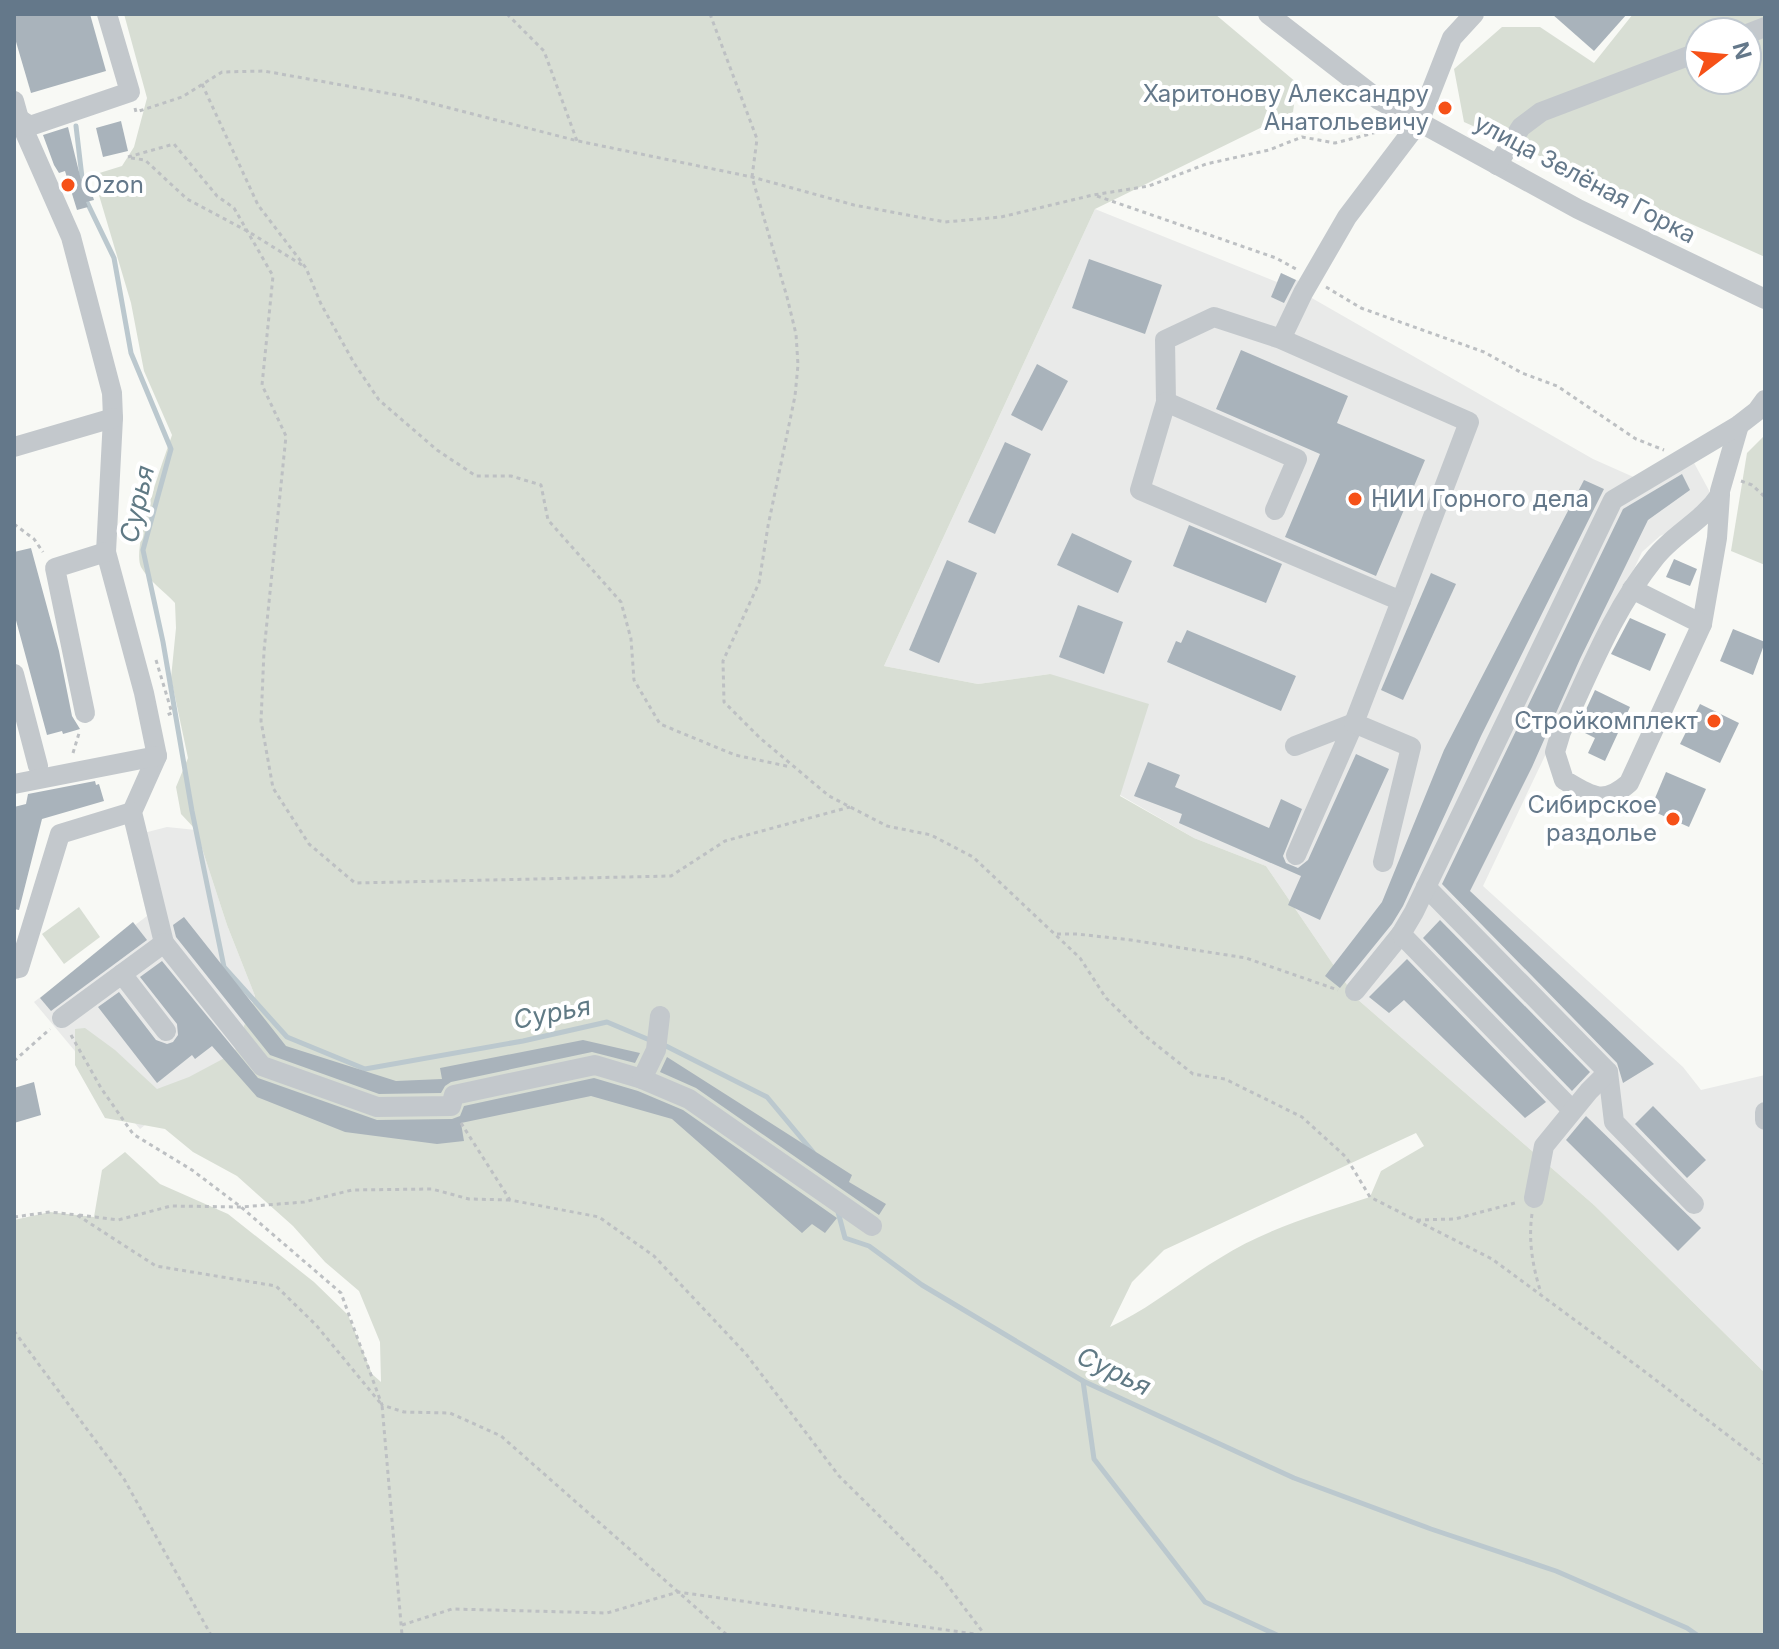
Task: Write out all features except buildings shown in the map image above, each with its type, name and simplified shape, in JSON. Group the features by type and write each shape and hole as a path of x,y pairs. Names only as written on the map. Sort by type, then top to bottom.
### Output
{"street":[{"path":"16,114 30,126 130,92 107,14"},
{"name":"улица Зелёная Горка","path":"1268,14 1379,100 1578,209 1765,299"},
{"path":"1281,339 1347,217 1419,122 1433,60 1474,14"},
{"path":"1497,165 1521,127 1541,112 1683,58"},
{"path":"16,114 71,237 112,393 106,552 144,693 157,756 132,812 164,943 262,1066 377,1107 451,1106 454,1095 595,1065 642,1079 689,1099 872,1226"},
{"path":"1296,855 1354,723 1401,601 1469,422 1281,339 1214,317 1165,340 1166,402 1140,490 1401,601"},
{"path":"1355,991 1401,934 1426,887 1613,500 1739,425 1765,400"},
{"path":"1166,402 1297,459 1275,510"},
{"path":"14,447 113,418"},
{"path":"1722,485 1708,513 1656,556 1632,589 1597,656 1555,752 1564,780 1593,797 1615,796 1629,783 1702,624 1717,538 1722,485 1739,425"},
{"path":"85,713 55,568 106,552"},
{"path":"1632,589 1702,624"},
{"path":"14,674 38,766"},
{"path":"1295,746 1354,723 1411,747 1383,862"},
{"path":"14,784 157,756"},
{"path":"14,969 19,968 60,834 132,812"},
{"path":"1426,887 1608,1072 1614,1122 1694,1204"},
{"path":"1401,934 1572,1110"},
{"path":"62,1018 164,943"},
{"path":"122,974 166,1031"},
{"path":"642,1079 656,1050 660,1016"},
{"path":"1534,1198 1544,1146 1608,1072"},
{"path":"1765,1112 1765,1120"}],"path":[{"path":"507,14 544,51 578,141"},
{"path":"710,14 757,139 752,177 787,297 796,334 798,365 795,396 759,583 723,661 724,702 829,796 887,826 931,835 973,857 1080,958 1106,998 1193,1074 1225,1079 1302,1117 1346,1157 1370,1197 1492,1259 1765,1464"},
{"path":"130,92 136,112 182,97 222,72 264,71 403,96 578,141 752,177 854,205 945,222 1001,217 1093,195 1149,186 1206,164 1269,150 1302,137 1335,143 1419,122"},
{"path":"202,84 258,205 306,268 347,352 379,400 437,450 476,476 511,476 541,485 548,520 621,602 631,639 634,680 660,724 735,755 795,768"},
{"path":"306,268 249,232 187,199 145,160 128,157 174,144 217,196 234,208 249,232 273,276 262,385 286,436 264,651 261,721 273,788 309,844 355,883 671,876 725,841 850,807"},
{"path":"1093,195 1276,258 1361,308 1484,352 1522,373 1557,386 1636,439 1684,457"},
{"path":"1722,485 1752,485 1765,497"},
{"path":"14,524 34,539 55,568"},
{"path":"68,772 85,713"},
{"path":"1057,934 1131,940 1246,958 1344,991 1355,991"},
{"path":"14,1061 62,1018 101,1088 133,1134 192,1170 241,1207 341,1293 382,1405 402,1635"},
{"path":"461,1123 510,1200"},
{"path":"14,1217 50,1212 118,1220 171,1206 241,1207 304,1202 352,1190 432,1189 469,1199 510,1200 599,1217 654,1256 746,1354 839,1476 941,1577 984,1635"},
{"path":"1413,1219 1455,1219 1534,1198 1530,1236 1533,1270 1541,1294"},
{"path":"77,1215 156,1266 276,1286 316,1325 382,1405 404,1412 450,1413 501,1436 727,1635"},
{"path":"14,1331 124,1479 211,1635"},
{"path":"402,1625 452,1609 607,1613 678,1592 984,1635"}],"shaded area":[{"path":"124,14 1215,14 1297,83 1293,112 1095,209 884,666 978,684 1050,674 1149,704 1120,796 1194,838 1266,866 1356,998 1594,1205 1765,1373 1765,1635 14,1635 14,1220 50,1212 94,1217 102,1170 125,1152 160,1184 228,1214 314,1282 348,1315 372,1374 381,1382 380,1342 359,1291 237,1176 193,1152 165,1129 105,1118 75,1065 75,1029 85,1028 115,1050 157,1089 189,1077 234,1053 255,996 227,925 196,830 181,814 176,787 188,758 171,678 175,603 144,572 139,557 150,502 172,435 144,371 131,303 93,175 122,166 134,147 147,98","holes":["1416,1133 1424,1146 1381,1171 1370,1197 1255,1239 1110,1327 1132,1282 1164,1250"]},
{"path":"1633,14 1765,14 1765,257 1464,122 1454,69 1502,27 1540,27 1594,63"},
{"path":"1095,209 1277,282 1281,273 1303,283 1303,293 1593,459 1638,479 1686,448 1712,496 1686,524 1660,536 1642,552 1483,886 1683,1067 1701,1090 1765,1075 1765,1373 1594,1205 1356,998 1266,866 1194,838 1120,795 1050,674 978,684 884,666"},
{"path":"1765,435 1765,565 1731,551 1747,453"},
{"path":"167,827 196,830 227,925 255,996 234,1053 140,1129 34,1002 147,916 128,837"},
{"path":"79,907 100,937 64,964 42,934"}],"waterway":[{"name":"Сурья","path":"76,126 83,186"},
{"name":"Сурья","path":"84,196 114,258 131,353 171,449 143,550 224,967 287,1037 365,1069 523,1041 607,1022 652,1041"},
{"name":"Сурья","path":"662,1044 767,1097 813,1152"},
{"name":"Сурья","path":"837,1208 845,1238 869,1246 922,1285 1083,1381 1294,1478 1556,1571 1697,1635"},
{"path":"1083,1381 1094,1459 1205,1602 1277,1635"}],"place":[{"name":"Харитонову Александру Анатольевичу","path":"1445,108"},
{"name":"Ozon","path":"68,185"},
{"name":"НИИ Горного дела","path":"1355,499"},
{"name":"Стройкомплект","path":"1714,721"},
{"name":"Сибирское раздолье","path":"1673,819"}]}
